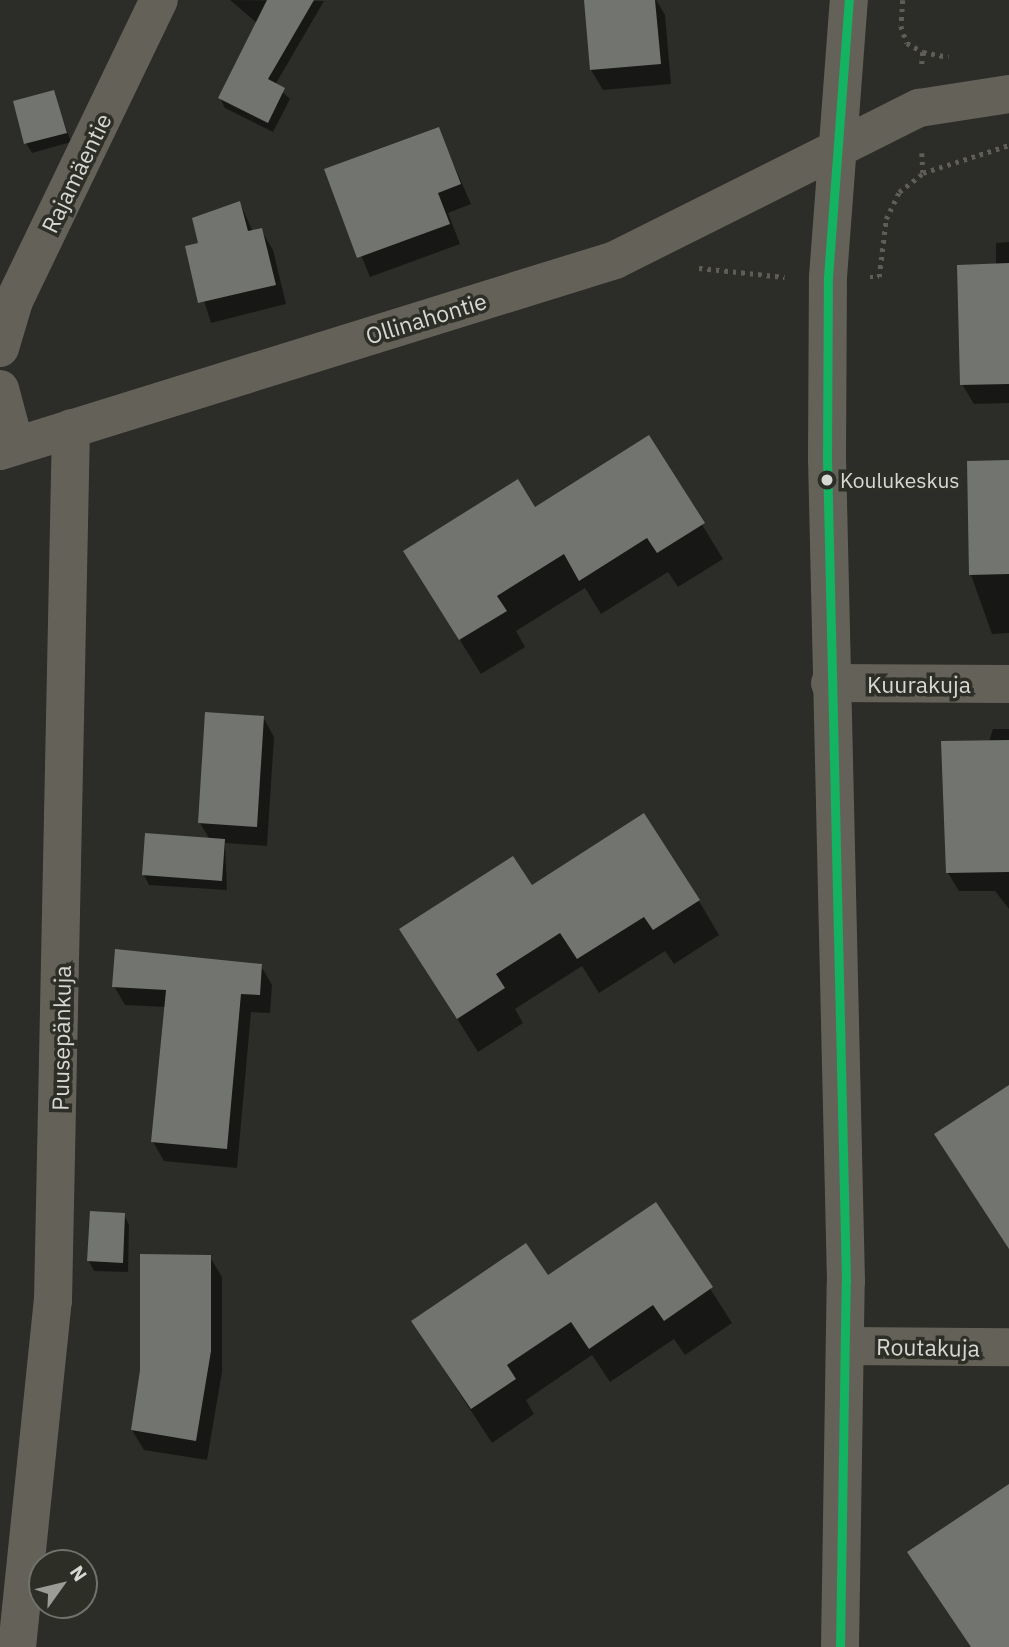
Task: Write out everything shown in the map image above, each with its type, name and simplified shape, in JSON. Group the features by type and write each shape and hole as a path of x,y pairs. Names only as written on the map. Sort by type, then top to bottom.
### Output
{"street":[{"name":"Rajamäentie","path":"0,348 14,301 159,0"},
{"path":"841,1647 846,1346 830,683 828,277 849,0"},
{"name":"Ollinahontie","path":"8,448 615,260 919,108 1009,94"},
{"path":"0,389 8,448"},
{"name":"Puusepänkuja","path":"17,1647 53,1301 71,428"},
{"name":"Kuurakuja","path":"830,683 1009,684"},
{"name":"Routakuja","path":"846,1346 1009,1347"}],"path":[{"path":"903,0 907,43 923,52 919,108"},
{"path":"879,277 886,219 899,192 923,173 1009,145"}],"building":[{"path":"267,0 314,0 268,79 285,88 268,123 218,98"},
{"path":"584,0 655,0 661,64 590,70"},
{"path":"54,90 67,133 24,144 13,101"},
{"path":"439,127 461,184 438,193 450,224 357,258 324,169"},
{"path":"240,201 248,231 262,228 276,285 198,303 185,246 198,243 192,218"},
{"path":"1009,263 1009,384 960,385 957,265"},
{"path":"649,435 705,523 657,553 647,538 579,581 564,554 497,596 507,611 459,640 403,551 518,479 535,507"},
{"path":"1009,460 1009,574 969,575 967,461"},
{"path":"205,712 264,716 257,827 198,823"},
{"path":"1009,740 1009,872 946,873 941,741"},
{"path":"644,813 700,900 653,930 644,917 577,959 560,933 496,974 505,988 457,1019 399,929 513,856 532,885"},
{"path":"145,833 225,839 222,881 142,875"},
{"path":"115,949 262,964 260,995 241,994 227,1149 151,1142 166,990 112,987"},
{"path":"1009,1085 1009,1249 934,1134"},
{"path":"656,1202 713,1287 664,1321 653,1305 589,1349 571,1322 507,1365 516,1379 471,1409 411,1321 526,1243 548,1275"},
{"path":"90,1211 125,1213 123,1263 87,1261"},
{"path":"140,1254 211,1255 211,1351 196,1441 131,1430 140,1370"},
{"path":"1009,1484 1009,1647 971,1647 907,1552"}],"transit line":[{"path":"840,1647 846,1282 827,459 828,277 849,0"}],"place":[{"name":"Koulukeskus","path":"827,480"}]}
